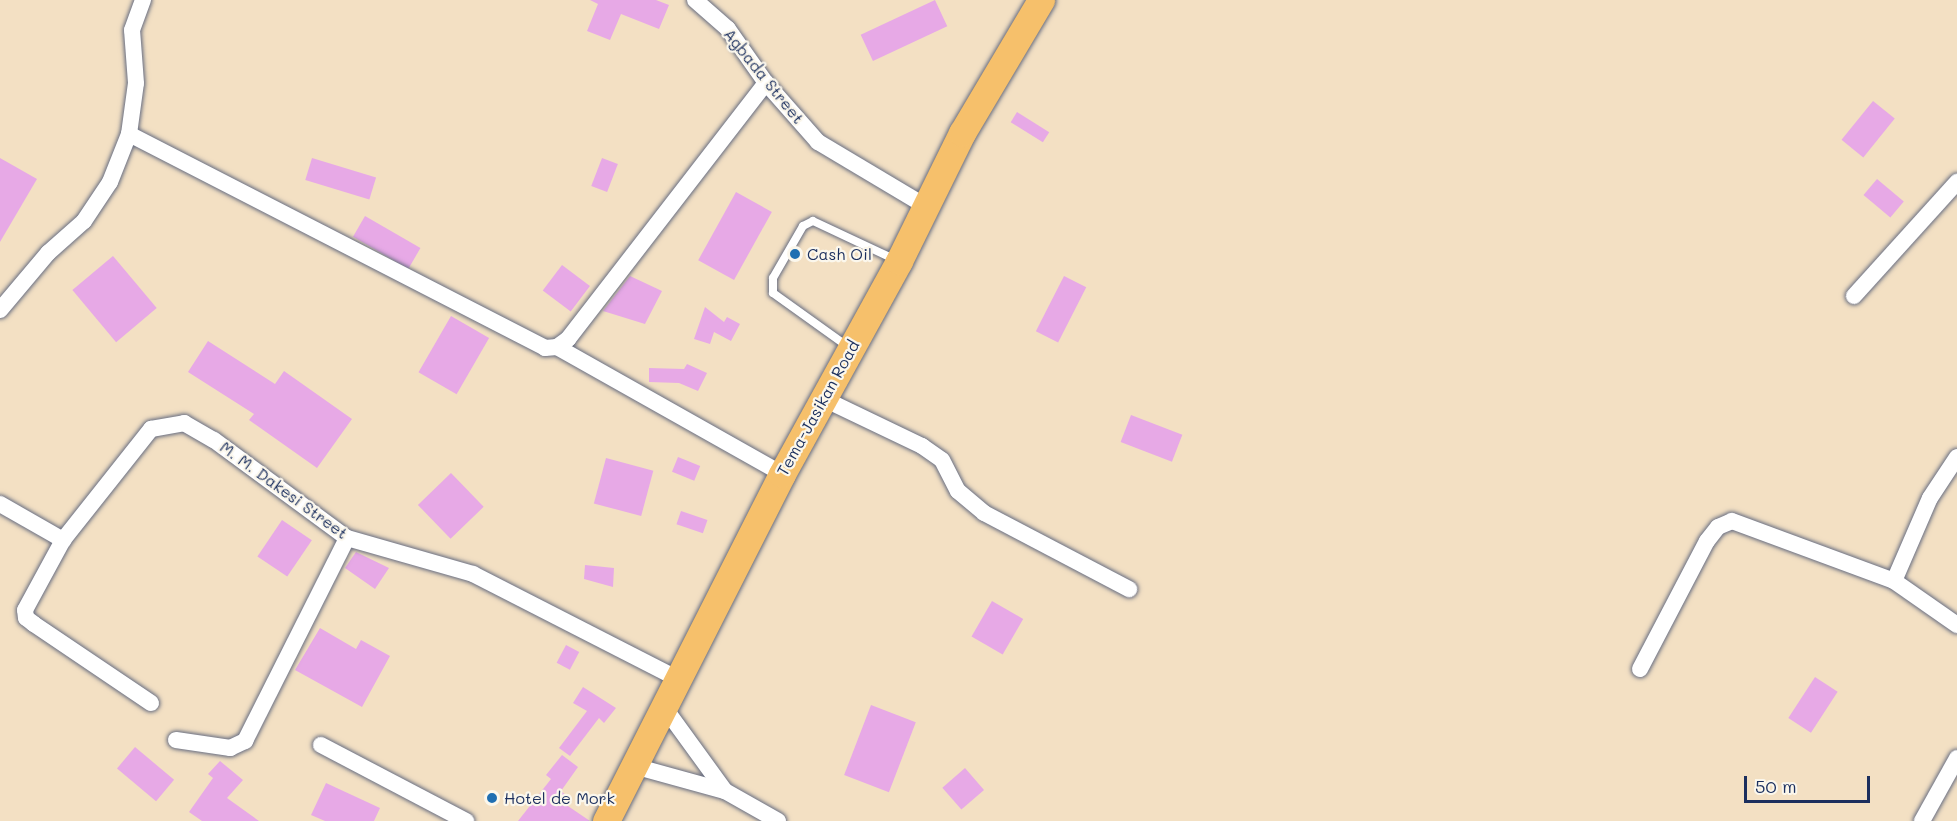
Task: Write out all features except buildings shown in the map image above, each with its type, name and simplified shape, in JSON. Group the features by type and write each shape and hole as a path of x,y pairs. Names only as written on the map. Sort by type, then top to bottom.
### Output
{"highway":[{"name":"Tema-Jasikan Road","path":"606,821 782,474 899,261 962,133 1041,0"}],"street":[{"path":"0,310 48,253 84,220 110,182 129,134 136,83 132,30 143,0"},
{"name":"Agbada Street","path":"695,0 728,30 766,83 818,142 927,207"},
{"path":"129,134 544,348 557,347 568,339 766,83"},
{"path":"1854,296 1957,182"},
{"path":"557,347 782,474"},
{"path":"824,399 922,446 942,460 958,491 984,513 1129,589"},
{"name":"M. M. Dakesi Street","path":"152,703 26,618 25,610 63,540 151,429 184,423 214,440 347,538 473,574 678,679"},
{"path":"1894,581 1930,498 1957,457"},
{"path":"3,512 63,540"},
{"path":"1640,669 1707,541 1718,527 1732,521 1894,581 1957,625"},
{"path":"176,740 230,748 245,741 347,538"},
{"path":"664,707 725,791"},
{"path":"321,745 466,821"},
{"path":"1922,821 1957,758"},
{"path":"634,766 725,791 778,821"}],"lane":[{"path":"851,349 773,293 773,279 807,222 813,221 899,261"}],"place":[{"name":"Cash Oil","path":"795,254"},
{"name":"Hotel de Mork","path":"492,798"}]}
